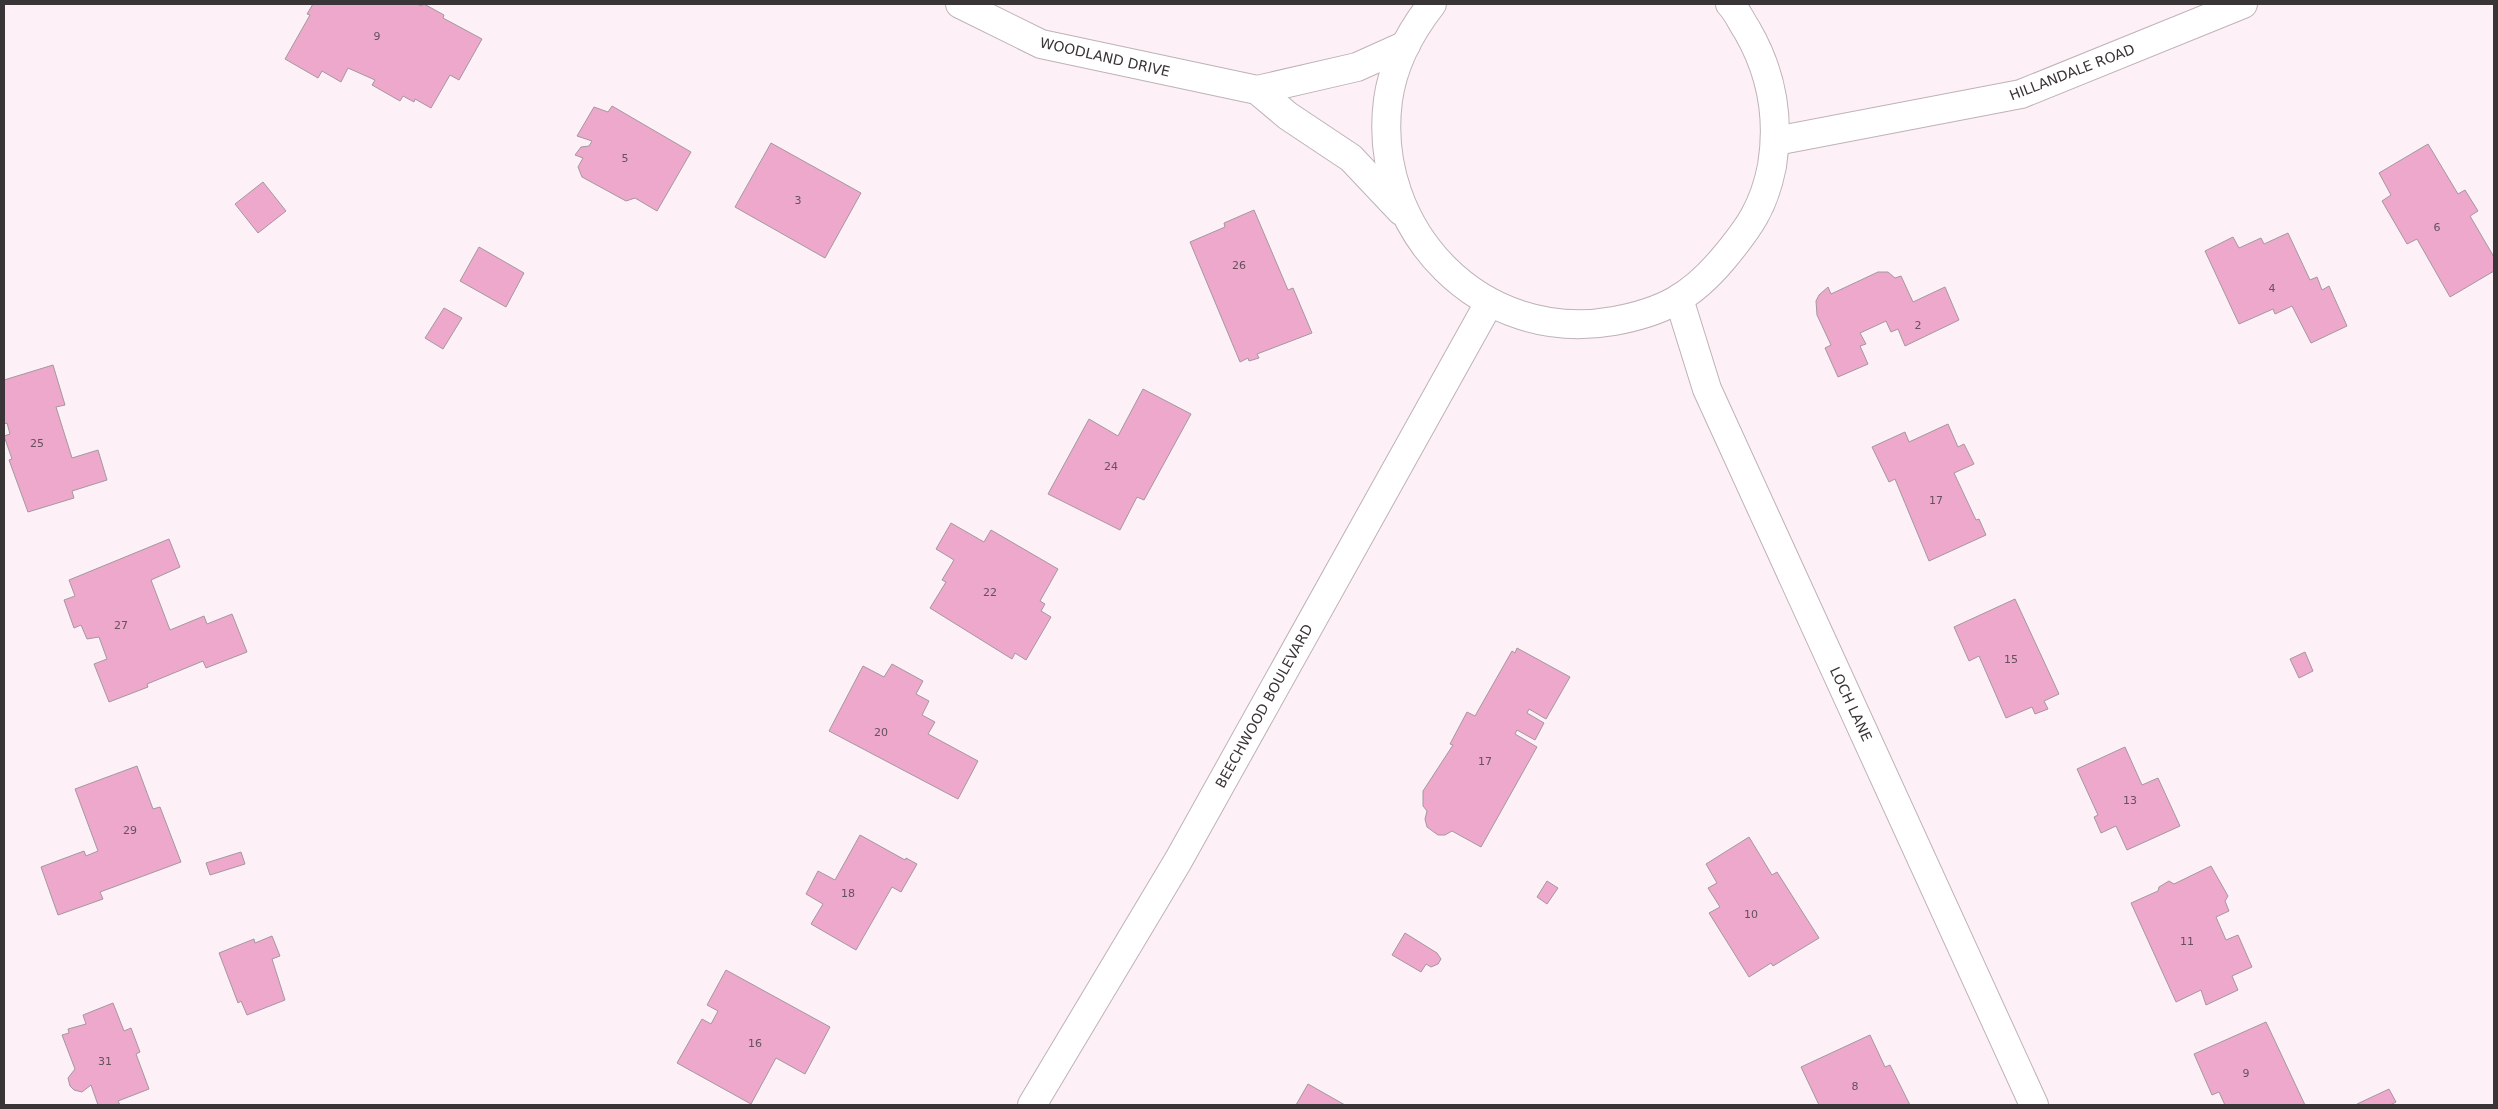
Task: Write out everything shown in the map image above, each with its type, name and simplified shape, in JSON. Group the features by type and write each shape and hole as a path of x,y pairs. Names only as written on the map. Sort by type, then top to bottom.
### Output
{"street":[{"name":"WOODLAND DRIVE","path":"960,4 1040,44 1257,90 1357,66 1406,45"},
{"path":"1432,4 1415,26 1398,60 1388,100 1387,152 1405,215 1418,238 1455,279 1489,303 1541,322 1588,325 1645,315 1679,299 1704,282 1750,228 1768,187 1776,141 1773,93 1761,54 1730,4"},
{"name":"HILLANDALE ROAD","path":"1776,141 2020,94 2243,4"},
{"name":"WOODLAND DRIVE","path":"1257,90 1288,116 1351,158 1405,215"},
{"name":"LOCH LANE","path":"1679,299 1707,389 2034,1105"},
{"name":"BEECHWOOD BOULEVARD","path":"1032,1105 1178,862 1489,303"}],"building":[{"path":"313,4 417,4 421,6 424,4 444,15 443,18 482,39 459,80 450,75 431,108 415,99 414,102 403,96 400,101 372,85 375,80 348,68 341,82 322,71 318,78 285,59 310,15 307,14"},
{"path":"612,106 691,152 657,211 635,198 626,201 582,177 578,167 583,158 575,155 581,147 589,146 592,141 577,136 594,107 608,112"},
{"path":"771,143 861,193 825,258 735,207"},
{"path":"2428,144 2458,194 2465,190 2478,211 2470,216 2494,257 2494,271 2450,297 2417,239 2407,244 2382,201 2391,195 2379,173"},
{"path":"263,182 286,211 258,233 235,204"},
{"path":"1254,210 1288,290 1293,288 1312,333 1257,354 1259,358 1249,361 1248,358 1240,362 1190,242 1225,227 1224,223"},
{"path":"2288,233 2310,280 2317,277 2322,290 2329,286 2347,326 2311,343 2292,306 2275,314 2273,309 2239,324 2205,251 2233,237 2239,248 2261,238 2264,244"},
{"path":"479,247 524,273 506,307 460,281"},
{"path":"1878,272 1888,272 1895,278 1901,276 1913,302 1945,287 1959,320 1905,346 1898,329 1891,332 1886,321 1860,333 1866,344 1860,346 1868,364 1838,377 1825,348 1831,345 1817,315 1816,301 1819,295 1828,287 1831,294"},
{"path":"444,308 462,318 443,349 425,338"},
{"path":"53,365 65,405 56,407 72,458 98,450 107,480 72,491 74,498 28,512 9,460 12,459 4,436 10,434 7,423 4,424 4,380"},
{"path":"1143,389 1191,414 1144,500 1137,497 1120,530 1048,494 1089,419 1118,436"},
{"path":"1948,424 1958,447 1964,444 1974,464 1954,473 1976,520 1979,519 1986,535 1929,561 1895,479 1889,482 1872,447 1905,432 1909,442"},
{"path":"951,523 984,542 991,530 1058,569 1040,601 1045,604 1041,611 1051,617 1026,660 1015,653 1012,659 930,608 946,582 942,580 954,560 936,549"},
{"path":"169,539 180,567 151,580 170,630 204,616 207,624 232,614 247,652 206,668 203,661 147,684 148,687 109,702 94,664 107,659 99,637 87,639 81,625 74,628 64,600 75,596 69,580"},
{"path":"2015,599 2059,694 2044,701 2048,709 2035,714 2032,707 2006,718 1979,656 1969,661 1954,627"},
{"path":"1517,648 1570,677 1546,719 1529,709 1527,713 1544,723 1535,740 1517,730 1515,734 1537,747 1481,847 1452,831 1445,835 1438,835 1427,827 1425,819 1427,811 1423,806 1423,791 1453,745 1450,744 1467,712 1475,716 1512,651 1515,653"},
{"path":"2305,652 2313,671 2299,678 2290,659"},
{"path":"892,664 923,681 916,694 929,701 922,715 935,722 928,734 978,761 958,799 829,731 863,666 884,677"},
{"path":"2125,747 2142,785 2158,778 2180,826 2127,850 2116,826 2101,833 2094,817 2098,815 2077,769"},
{"path":"137,766 153,809 160,807 181,862 100,892 103,899 58,915 41,867 84,851 86,856 98,851 75,789"},
{"path":"860,835 905,860 906,858 917,864 901,892 892,887 856,950 811,924 823,904 806,894 818,871 835,880"},
{"path":"1749,837 1772,875 1777,872 1819,938 1773,966 1771,963 1749,977 1709,913 1720,907 1708,888 1717,883 1706,864"},
{"path":"241,852 245,864 210,875 206,863"},
{"path":"2211,866 2228,896 2225,901 2229,911 2216,917 2226,940 2238,935 2252,967 2232,976 2238,990 2206,1005 2201,990 2176,1002 2131,903 2158,891 2159,887 2169,881 2174,884"},
{"path":"1547,881 1558,888 1547,904 1537,897"},
{"path":"1405,933 1437,953 1441,959 1438,964 1431,967 1426,964 1421,972 1392,955"},
{"path":"272,936 280,956 272,959 285,1000 247,1015 241,1001 238,1003 219,953 254,939 255,943"},
{"path":"726,970 830,1027 805,1074 776,1058 751,1104 677,1063 702,1019 711,1024 718,1011 707,1005"},
{"path":"113,1003 124,1031 131,1028 140,1052 136,1054 149,1089 118,1101 120,1105 98,1105 91,1085 82,1092 74,1090 70,1086 68,1078 75,1069 62,1035 69,1033 68,1029 86,1024 83,1015"},
{"path":"2266,1022 2305,1105 2225,1105 2219,1092 2212,1095 2194,1054"},
{"path":"1870,1035 1885,1067 1890,1065 1910,1105 1819,1105 1801,1067"},
{"path":"1308,1084 1345,1105 1296,1105"},
{"path":"2389,1089 2396,1102 2390,1105 2357,1104"}]}
